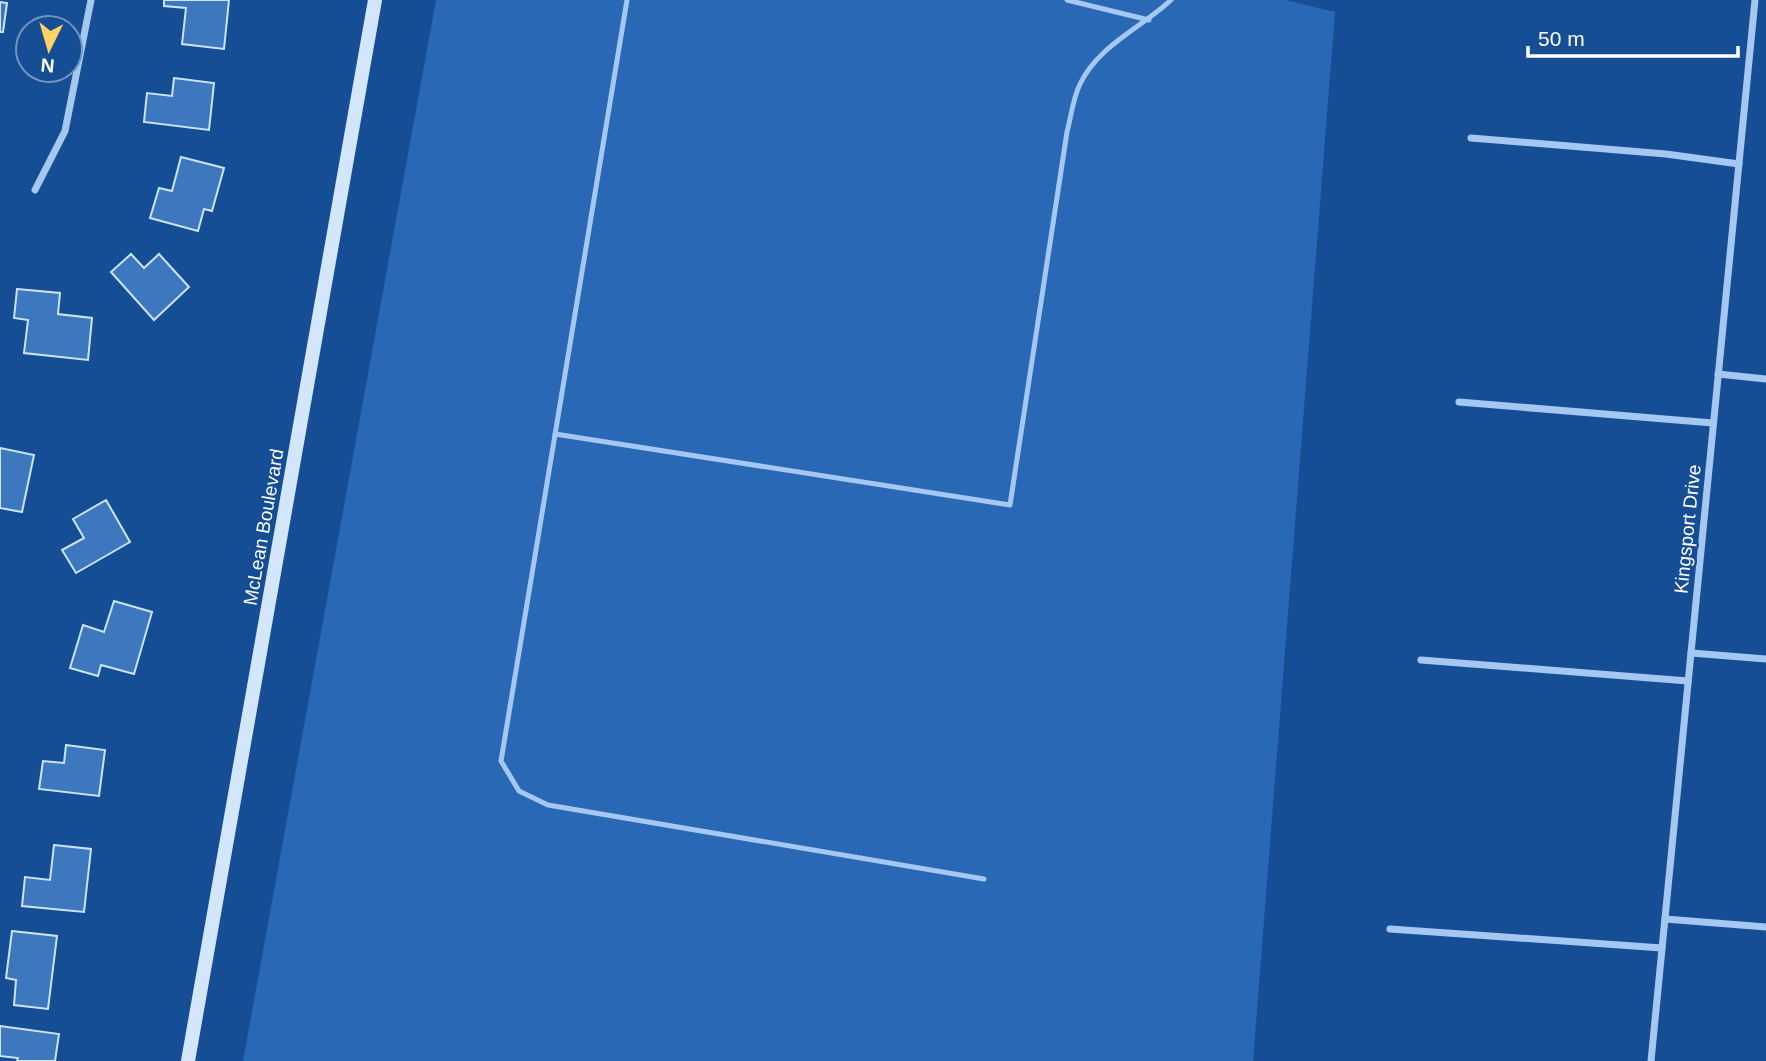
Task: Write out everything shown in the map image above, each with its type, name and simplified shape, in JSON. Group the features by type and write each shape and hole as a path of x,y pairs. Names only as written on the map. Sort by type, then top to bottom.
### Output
{"main road":[{"name":"McLean Boulevard","path":"188,1061 374,0"}],"street":[{"path":"35,190 65,131 91,0"},
{"name":"Kingsport Drive","path":"1651,1061 1755,0"},
{"path":"1471,138 1666,154 1739,164"},
{"path":"1718,374 1766,379"},
{"path":"1459,402 1713,423"},
{"path":"1691,653 1766,659"},
{"path":"1421,660 1688,681"},
{"path":"1665,919 1766,927"},
{"path":"1391,929 1662,948"}],"lane":[{"path":"628,0 502,761 519,791 548,805 984,879"},
{"path":"1067,0 1149,20"},
{"path":"555,434 1010,505 1067,132 1080,84 1106,49 1149,20 1171,0"}],"shaded area":[{"path":"436,0 1286,0 1335,12 1253,1061 243,1061"}],"building":[{"path":"164,0 229,0 224,49 182,44 186,8 164,6"},
{"path":"0,2 7,3 3,32 0,32"},
{"path":"174,78 214,83 209,130 144,122 147,93 172,96"},
{"path":"181,157 224,168 212,211 204,209 198,231 150,218 159,188 172,191"},
{"path":"131,254 144,268 159,254 189,287 154,320 111,272"},
{"path":"17,289 60,293 58,314 92,318 88,360 24,353 28,320 14,318"},
{"path":"0,448 34,455 22,512 0,508"},
{"path":"106,500 130,542 76,573 62,550 84,538 73,519"},
{"path":"114,601 152,612 134,674 101,665 98,676 70,668 83,625 104,632"},
{"path":"66,745 105,750 99,796 39,789 43,761 64,763"},
{"path":"54,845 91,849 84,912 22,906 25,877 50,880"},
{"path":"12,931 57,936 48,1009 14,1005 16,980 6,978"},
{"path":"0,1026 59,1034 55,1061 17,1061 18,1058 0,1056"}]}
